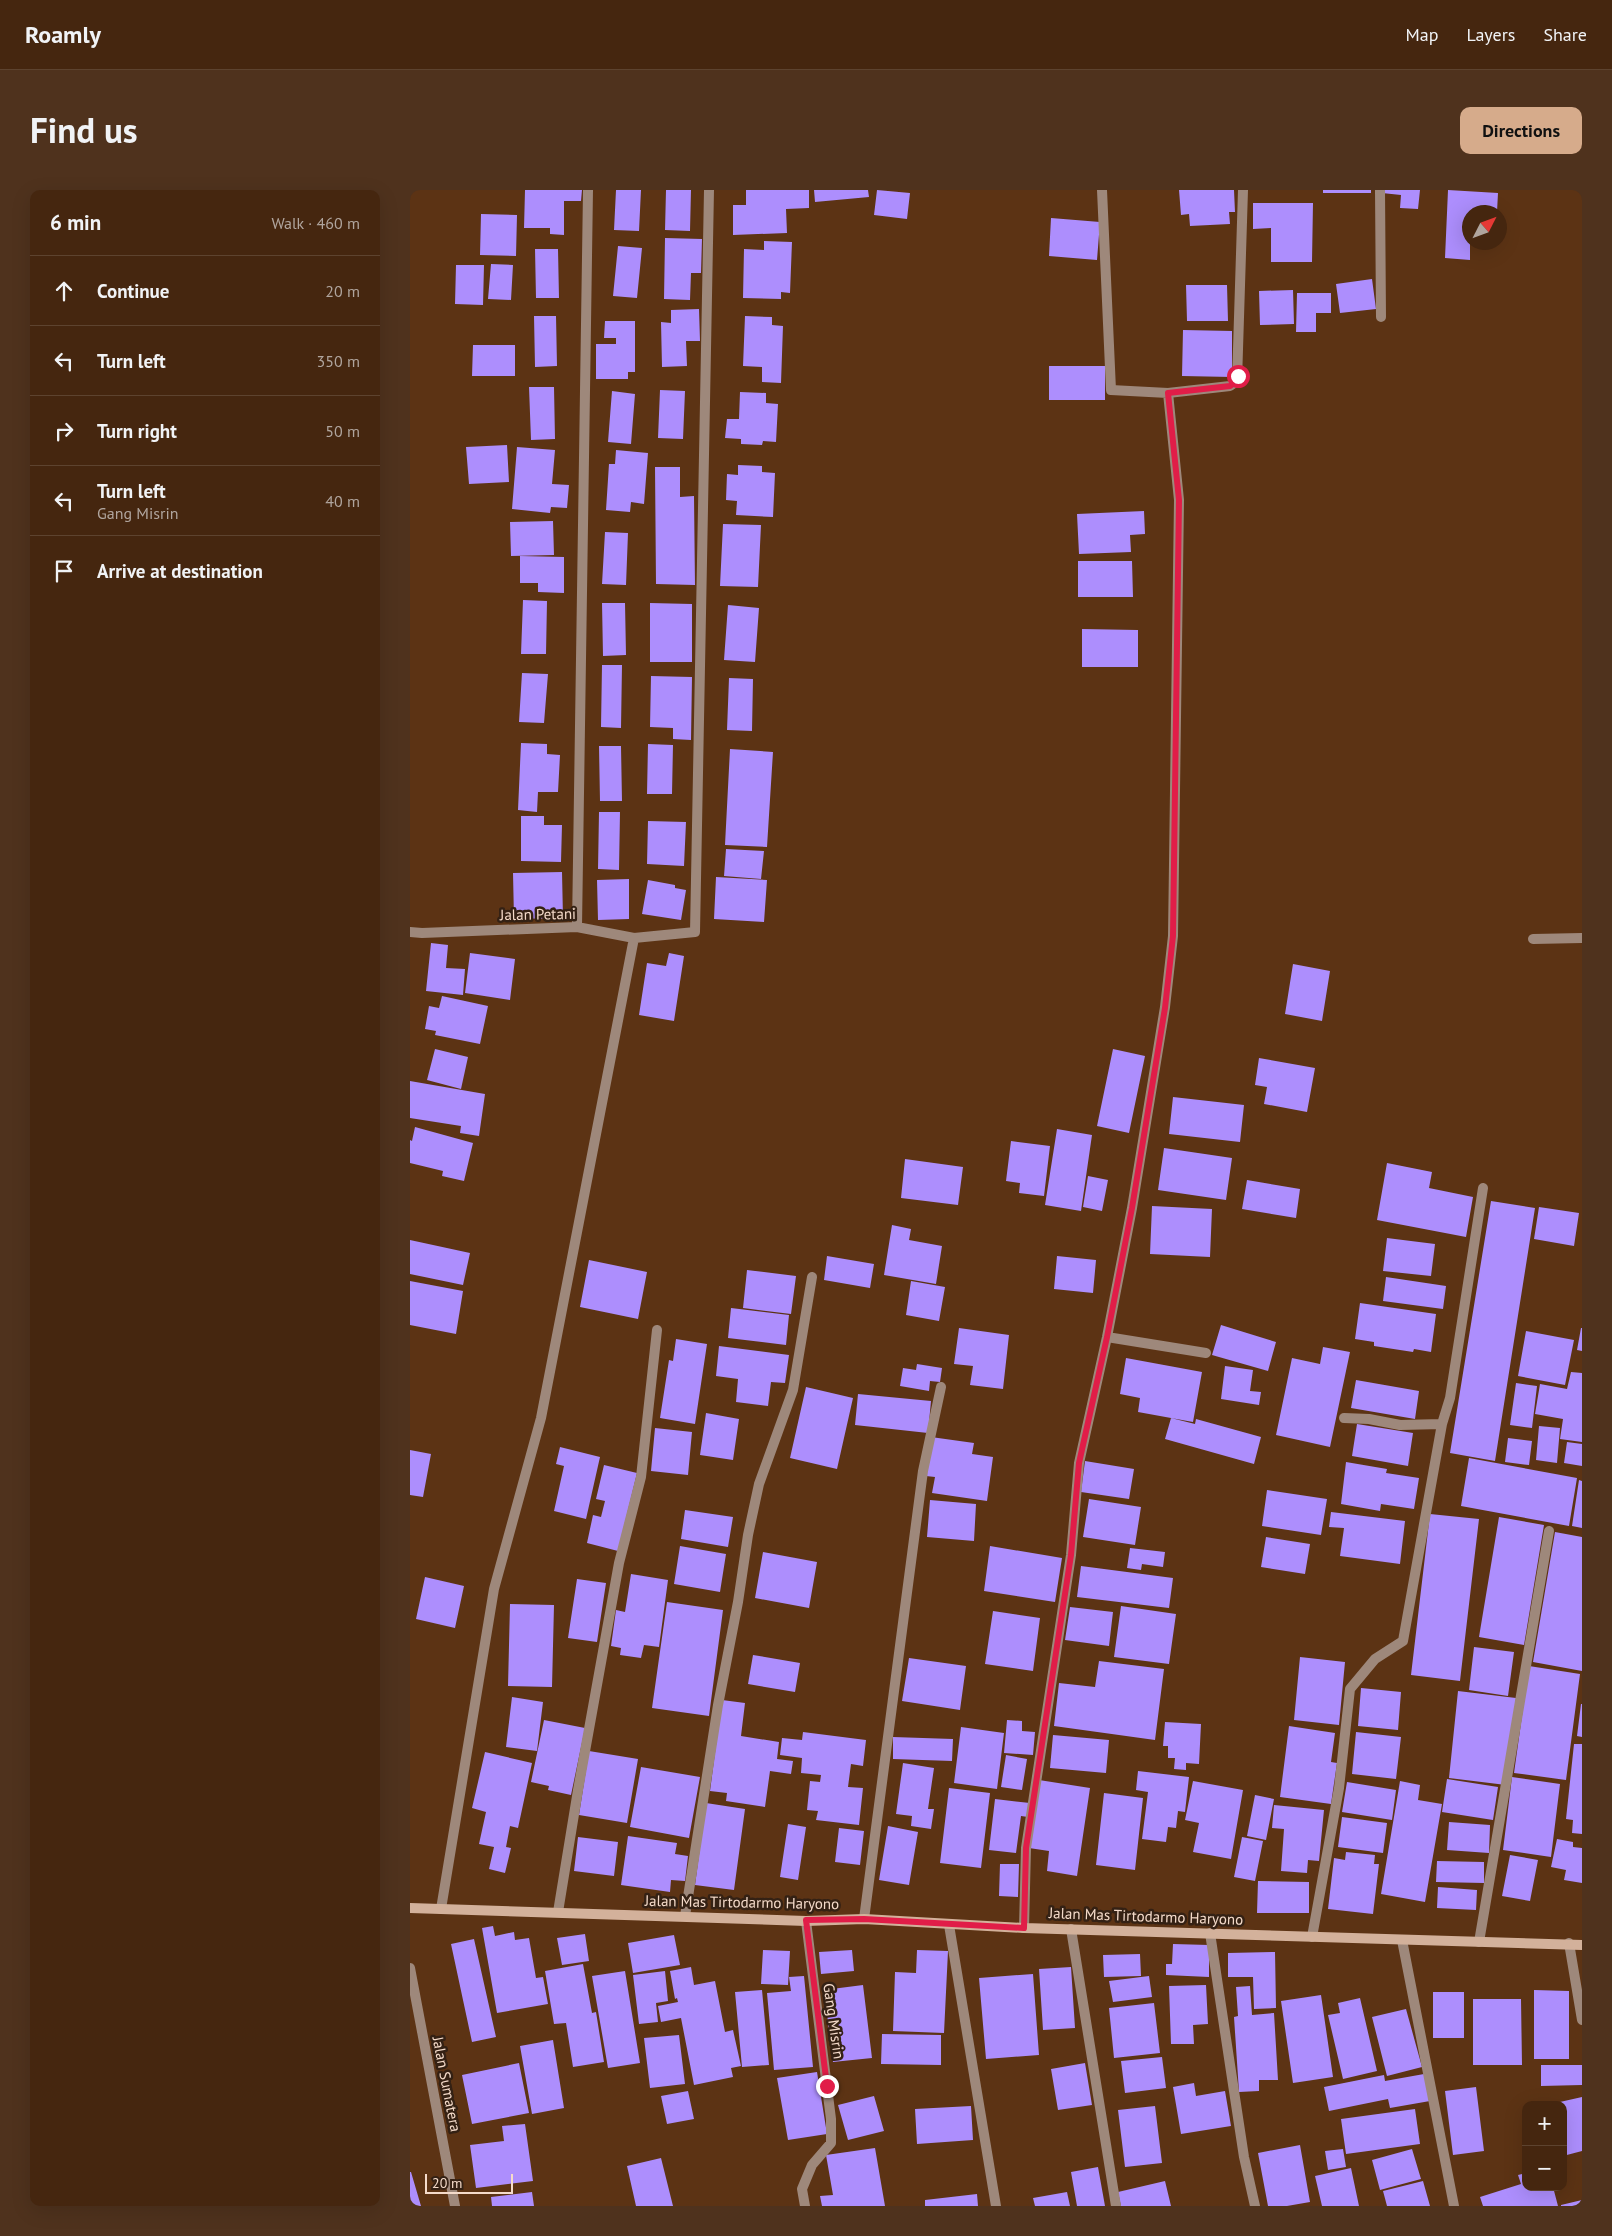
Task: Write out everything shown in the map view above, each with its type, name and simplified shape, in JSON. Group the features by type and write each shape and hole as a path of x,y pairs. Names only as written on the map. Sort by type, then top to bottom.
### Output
{"street":[{"path":"577,927 588,190"},
{"name":"Jalan Petani","path":"410,932 577,927 634,938 695,932 709,190"},
{"path":"1102,190 1111,390 1168,393 1230,386 1237,381 1243,190"},
{"path":"1380,190 1381,317"},
{"path":"1024,1928 1026,1848 1071,1555 1079,1463 1107,1337 1132,1208 1165,1008 1173,936 1179,500 1168,393"},
{"path":"441,1908 494,1589 541,1418 634,938"},
{"path":"1533,939 1582,938"},
{"path":"1312,1937 1339,1788 1350,1688 1375,1659 1403,1641 1442,1424 1450,1398 1483,1188"},
{"path":"685,1916 718,1705 738,1602 748,1535 760,1484 793,1390 812,1277"},
{"path":"558,1912 619,1563 641,1476 657,1330"},
{"path":"1107,1337 1206,1353"},
{"path":"864,1919 923,1471 941,1387"},
{"path":"1344,1418 1400,1425 1442,1424"},
{"path":"1479,1942 1549,1531"},
{"name":"Jalan Mas Tirtodarmo Haryono","path":"410,1908 806,1920 864,1919 1024,1928 1402,1940 1569,1943 1582,1945"},
{"name":"Gang Misrin","path":"805,2206 802,2189 812,2165 831,2143 832,2119 806,1920"},
{"path":"950,1925 996,2206"},
{"path":"1071,1929 1116,2206"},
{"path":"1210,1933 1244,2157 1255,2206"},
{"path":"1402,1940 1454,2206"},
{"path":"1569,1943 1582,2020"},
{"name":"Jalan Sumatera","path":"410,1968 455,2206"}],"building":[{"path":"525,190 582,190 581,201 564,201 564,235 550,234 550,228 524,228"},
{"path":"616,190 641,190 639,231 614,230"},
{"path":"666,190 691,190 690,231 665,230"},
{"path":"746,190 809,190 809,208 786,209 787,233 733,235 733,205 746,205"},
{"path":"814,190 868,190 869,197 815,202"},
{"path":"877,190 910,193 907,219 874,215"},
{"path":"1179,190 1234,190 1235,212 1229,212 1230,224 1190,226 1189,214 1181,215"},
{"path":"1323,190 1371,190 1371,193 1323,193"},
{"path":"1383,190 1420,190 1418,209 1400,208 1401,195 1382,193"},
{"path":"1448,190 1498,193 1497,205 1462,205 1462,250 1470,250 1470,260 1445,258"},
{"path":"1253,203 1313,203 1312,262 1271,262 1271,228 1253,229"},
{"path":"481,214 517,215 516,256 480,255"},
{"path":"1051,218 1100,222 1097,260 1049,256"},
{"path":"665,238 702,239 701,273 691,273 690,300 664,299"},
{"path":"764,241 792,242 790,293 781,292 781,299 743,298 744,249 764,250"},
{"path":"618,246 642,248 637,298 613,296"},
{"path":"535,249 558,249 559,298 536,298"},
{"path":"491,264 513,265 511,300 488,299"},
{"path":"456,265 484,265 483,305 455,304"},
{"path":"1372,279 1376,309 1340,313 1336,284"},
{"path":"1186,285 1227,285 1228,321 1187,321"},
{"path":"1293,290 1294,324 1260,325 1259,291"},
{"path":"1297,293 1331,293 1331,313 1316,313 1316,332 1296,332"},
{"path":"699,309 700,341 686,341 687,366 662,367 661,322 671,323 671,310"},
{"path":"534,316 556,316 557,366 535,367"},
{"path":"745,316 772,317 772,325 783,326 781,383 762,382 762,367 743,366"},
{"path":"605,321 635,321 635,372 628,372 628,379 596,379 596,344 616,344 616,338 604,338"},
{"path":"1183,330 1232,331 1232,377 1182,376"},
{"path":"473,345 515,345 515,376 472,376"},
{"path":"1049,366 1105,366 1105,400 1049,400"},
{"path":"529,387 554,387 555,439 531,440"},
{"path":"660,390 685,391 683,439 658,438"},
{"path":"612,391 635,394 631,444 608,442"},
{"path":"740,392 766,393 766,403 778,404 776,442 763,441 762,445 741,444 741,439 725,438 727,419 739,419"},
{"path":"507,445 509,482 469,484 466,447"},
{"path":"517,447 555,450 552,484 569,485 567,508 551,507 550,513 512,509"},
{"path":"616,450 648,453 644,504 631,502 630,512 606,510 609,464 615,464"},
{"path":"738,465 762,466 762,472 775,473 773,517 736,515 737,501 726,500 727,474 738,475"},
{"path":"655,467 680,467 680,497 694,496 695,585 656,584"},
{"path":"1144,511 1145,534 1130,535 1131,552 1079,554 1077,514"},
{"path":"553,521 554,555 511,556 510,522"},
{"path":"723,524 761,525 758,587 720,586"},
{"path":"605,532 628,533 626,585 602,584"},
{"path":"520,556 564,557 564,593 538,592 538,583 520,583"},
{"path":"1078,561 1132,561 1133,597 1078,597"},
{"path":"523,600 547,601 546,654 521,654"},
{"path":"602,603 625,603 626,655 603,656"},
{"path":"650,603 692,604 692,662 650,662"},
{"path":"728,605 759,608 755,662 724,660"},
{"path":"1082,629 1138,630 1138,667 1082,667"},
{"path":"602,665 622,665 621,728 601,727"},
{"path":"522,673 548,674 544,723 519,722"},
{"path":"651,676 692,677 691,740 673,739 673,728 650,727"},
{"path":"729,678 753,679 752,731 727,730"},
{"path":"521,743 547,744 547,754 560,755 558,792 538,792 537,812 518,810"},
{"path":"648,744 673,745 672,794 647,794"},
{"path":"599,746 621,746 622,801 600,801"},
{"path":"730,749 773,752 767,847 725,845"},
{"path":"599,812 620,812 619,870 598,869"},
{"path":"521,816 544,816 544,825 562,825 561,862 521,861"},
{"path":"648,821 686,822 684,866 647,864"},
{"path":"726,849 764,851 761,879 724,876"},
{"path":"562,872 563,918 514,919 513,873"},
{"path":"716,877 767,880 764,922 714,919"},
{"path":"629,879 629,919 598,920 597,880"},
{"path":"648,880 675,885 675,888 686,890 681,920 642,914"},
{"path":"431,943 448,945 446,968 465,969 463,995 426,991"},
{"path":"470,953 515,959 510,1000 465,993"},
{"path":"669,953 684,956 674,1021 639,1015 647,963 666,966"},
{"path":"1293,964 1330,971 1322,1021 1285,1014"},
{"path":"442,996 488,1006 480,1044 435,1035 436,1031 425,1029 429,1006 439,1008"},
{"path":"435,1049 468,1057 461,1089 427,1080"},
{"path":"1113,1049 1145,1056 1129,1133 1097,1126"},
{"path":"1259,1058 1315,1068 1307,1112 1264,1104 1267,1087 1255,1085"},
{"path":"410,1081 485,1094 479,1136 460,1133 461,1126 410,1118"},
{"path":"1173,1097 1244,1105 1240,1142 1169,1134"},
{"path":"415,1127 473,1143 464,1181 442,1176 443,1171 410,1163 410,1140 412,1141"},
{"path":"1057,1129 1092,1135 1081,1211 1045,1205"},
{"path":"1011,1141 1050,1146 1044,1196 1019,1193 1020,1183 1006,1181"},
{"path":"1164,1148 1232,1158 1226,1200 1158,1190"},
{"path":"905,1159 963,1167 958,1205 901,1198"},
{"path":"1387,1163 1432,1172 1429,1188 1473,1197 1466,1237 1377,1220"},
{"path":"1088,1176 1108,1180 1102,1211 1083,1207"},
{"path":"1247,1180 1300,1189 1296,1218 1242,1209"},
{"path":"1491,1201 1535,1208 1495,1461 1450,1453"},
{"path":"1152,1206 1212,1209 1210,1257 1150,1254"},
{"path":"1539,1207 1579,1213 1574,1246 1534,1239"},
{"path":"892,1225 911,1229 909,1240 942,1246 936,1284 884,1275"},
{"path":"1387,1238 1435,1244 1431,1276 1383,1271"},
{"path":"410,1240 470,1253 463,1285 410,1274"},
{"path":"827,1256 874,1264 870,1288 824,1280"},
{"path":"1057,1256 1096,1260 1093,1293 1054,1289"},
{"path":"589,1260 647,1272 638,1319 580,1307"},
{"path":"747,1270 796,1276 791,1314 743,1308"},
{"path":"1386,1277 1446,1286 1443,1309 1383,1301"},
{"path":"410,1281 463,1291 456,1334 410,1325"},
{"path":"911,1281 945,1287 939,1321 906,1315"},
{"path":"1360,1303 1436,1314 1431,1352 1414,1349 1413,1352 1374,1346 1374,1342 1355,1339"},
{"path":"731,1308 789,1315 786,1345 728,1338"},
{"path":"1221,1325 1276,1342 1268,1371 1212,1355"},
{"path":"959,1328 1009,1335 1003,1389 970,1385 973,1366 954,1364"},
{"path":"1582,1328 1582,1351 1577,1350"},
{"path":"1526,1331 1574,1340 1565,1385 1518,1376"},
{"path":"676,1339 707,1344 695,1424 660,1418 669,1360 673,1361"},
{"path":"719,1346 789,1355 785,1383 771,1382 768,1406 736,1402 738,1379 716,1376"},
{"path":"1323,1347 1350,1352 1330,1447 1276,1435 1292,1358 1320,1364"},
{"path":"1126,1358 1202,1372 1193,1422 1138,1412 1140,1398 1120,1394"},
{"path":"917,1364 942,1368 940,1382 930,1381 929,1391 900,1386 903,1368 916,1370"},
{"path":"1225,1366 1253,1370 1250,1391 1261,1392 1259,1405 1221,1399"},
{"path":"1571,1372 1582,1373 1582,1442 1560,1439 1563,1419 1535,1414 1540,1384 1567,1389"},
{"path":"1356,1380 1419,1391 1415,1419 1351,1408"},
{"path":"1516,1383 1537,1386 1532,1428 1510,1425"},
{"path":"806,1387 853,1398 837,1469 790,1458"},
{"path":"858,1394 931,1401 928,1433 855,1425"},
{"path":"706,1413 739,1419 733,1460 700,1455"},
{"path":"1171,1418 1195,1424 1196,1419 1261,1437 1254,1464 1165,1439"},
{"path":"1357,1424 1413,1433 1408,1466 1352,1456"},
{"path":"1539,1426 1560,1428 1557,1463 1536,1460"},
{"path":"655,1428 692,1432 688,1475 651,1471"},
{"path":"931,1437 974,1443 972,1454 993,1457 987,1501 932,1493 935,1477 926,1476"},
{"path":"1508,1438 1532,1441 1529,1465 1505,1462"},
{"path":"1567,1442 1582,1444 1582,1466 1564,1463"},
{"path":"560,1447 600,1457 586,1519 554,1511 564,1466 556,1464"},
{"path":"410,1450 431,1454 423,1497 410,1495"},
{"path":"1469,1458 1577,1478 1569,1526 1461,1506"},
{"path":"1085,1461 1134,1469 1129,1499 1081,1492"},
{"path":"1346,1462 1387,1469 1386,1473 1419,1478 1414,1509 1381,1504 1380,1511 1341,1504"},
{"path":"604,1465 637,1473 618,1551 587,1543 593,1515 601,1517 605,1501 596,1499"},
{"path":"1579,1480 1582,1481 1582,1528 1572,1526"},
{"path":"1267,1490 1327,1499 1321,1535 1262,1526"},
{"path":"1089,1499 1141,1507 1135,1545 1083,1537"},
{"path":"930,1500 976,1504 974,1541 927,1537"},
{"path":"685,1510 733,1517 728,1547 681,1539"},
{"path":"1331,1512 1405,1521 1400,1564 1340,1556 1344,1528 1329,1527"},
{"path":"1430,1514 1479,1519 1460,1681 1411,1675"},
{"path":"1499,1517 1544,1525 1524,1645 1479,1637"},
{"path":"1555,1532 1582,1537 1582,1671 1533,1662"},
{"path":"1266,1537 1310,1544 1305,1574 1261,1567"},
{"path":"680,1546 726,1554 720,1592 674,1584"},
{"path":"990,1546 1062,1558 1055,1602 984,1591"},
{"path":"1130,1548 1165,1552 1163,1567 1142,1564 1141,1570 1127,1568"},
{"path":"763,1552 817,1562 809,1608 755,1598"},
{"path":"1081,1566 1173,1578 1169,1608 1077,1597"},
{"path":"631,1574 668,1580 659,1647 644,1645 641,1658 620,1655 621,1648 611,1646 616,1610 625,1612"},
{"path":"425,1577 464,1586 455,1628 416,1619"},
{"path":"577,1579 606,1583 597,1642 568,1638"},
{"path":"667,1602 723,1610 709,1716 652,1708"},
{"path":"510,1604 554,1605 552,1687 508,1686"},
{"path":"1121,1606 1176,1614 1169,1664 1114,1657"},
{"path":"1070,1607 1113,1612 1109,1646 1065,1640"},
{"path":"993,1611 1040,1618 1033,1671 985,1664"},
{"path":"1474,1647 1514,1652 1508,1696 1469,1690"},
{"path":"753,1655 800,1663 795,1692 748,1684"},
{"path":"1300,1657 1345,1662 1339,1725 1294,1720"},
{"path":"909,1658 966,1666 960,1710 902,1701"},
{"path":"1099,1661 1164,1669 1155,1740 1054,1726 1059,1683 1095,1687"},
{"path":"1529,1666 1580,1674 1566,1780 1514,1773"},
{"path":"1361,1688 1401,1692 1398,1730 1358,1726"},
{"path":"1458,1691 1516,1698 1506,1785 1449,1778"},
{"path":"512,1697 543,1702 537,1751 506,1747"},
{"path":"722,1700 745,1703 741,1736 779,1742 777,1759 793,1761 791,1774 770,1771 765,1807 726,1801 727,1793 710,1791"},
{"path":"1582,1704 1582,1737 1577,1736"},
{"path":"544,1720 585,1728 571,1795 548,1790 549,1786 531,1782"},
{"path":"1007,1720 1022,1721 1022,1731 1035,1732 1033,1755 1004,1753"},
{"path":"1165,1722 1201,1724 1199,1764 1186,1763 1186,1770 1174,1769 1175,1758 1168,1758 1168,1746 1163,1746"},
{"path":"1289,1726 1335,1733 1331,1762 1337,1763 1331,1804 1280,1797"},
{"path":"961,1727 1004,1733 997,1789 954,1783"},
{"path":"803,1732 866,1740 863,1766 851,1764 848,1787 863,1788 859,1825 816,1820 818,1811 807,1810 810,1781 820,1782 821,1775 801,1773 802,1758 780,1755 782,1738 802,1740"},
{"path":"1356,1732 1401,1737 1396,1779 1352,1774"},
{"path":"1053,1735 1109,1740 1106,1773 1050,1768"},
{"path":"893,1737 953,1739 952,1761 893,1759"},
{"path":"1574,1744 1582,1744 1582,1834 1572,1833 1573,1820 1566,1819"},
{"path":"589,1751 638,1759 627,1823 579,1815"},
{"path":"485,1752 532,1763 518,1828 510,1826 506,1847 511,1848 505,1873 489,1869 494,1847 479,1844 486,1812 472,1808"},
{"path":"1006,1755 1027,1759 1022,1790 1001,1787"},
{"path":"903,1763 934,1768 928,1809 934,1809 931,1829 911,1826 912,1816 896,1814"},
{"path":"641,1767 700,1777 689,1838 630,1827"},
{"path":"1138,1771 1189,1777 1185,1812 1178,1811 1176,1828 1168,1827 1166,1842 1142,1839 1148,1792 1136,1790"},
{"path":"1512,1777 1560,1784 1551,1857 1503,1850"},
{"path":"1447,1779 1498,1787 1493,1820 1442,1812"},
{"path":"1039,1780 1090,1788 1077,1876 1047,1871 1049,1851 1029,1848"},
{"path":"1193,1781 1243,1790 1231,1859 1193,1852 1199,1823 1185,1820"},
{"path":"1400,1781 1420,1785 1418,1800 1442,1804 1425,1902 1381,1894"},
{"path":"1347,1782 1396,1790 1392,1820 1342,1812"},
{"path":"949,1788 990,1793 981,1868 940,1863"},
{"path":"1104,1793 1143,1798 1135,1870 1096,1865"},
{"path":"1255,1795 1274,1799 1266,1840 1247,1836"},
{"path":"995,1799 1030,1803 1028,1817 1021,1816 1016,1853 989,1850"},
{"path":"706,1803 745,1809 734,1890 695,1885"},
{"path":"1274,1805 1324,1810 1319,1861 1308,1860 1307,1873 1281,1871 1284,1829 1272,1828"},
{"path":"1342,1817 1387,1823 1383,1853 1338,1847"},
{"path":"1449,1822 1490,1825 1489,1853 1447,1850"},
{"path":"788,1824 806,1827 798,1880 780,1877"},
{"path":"888,1826 918,1832 909,1885 879,1880"},
{"path":"839,1828 864,1831 860,1865 835,1862"},
{"path":"628,1836 677,1843 675,1854 688,1856 685,1881 671,1880 670,1892 621,1885"},
{"path":"578,1837 618,1842 614,1876 574,1871"},
{"path":"1242,1837 1263,1841 1255,1881 1234,1877"},
{"path":"1557,1839 1573,1842 1573,1847 1582,1848 1582,1883 1564,1880 1566,1870 1551,1867"},
{"path":"1346,1852 1375,1855 1374,1864 1379,1864 1373,1914 1328,1909 1334,1858 1345,1860"},
{"path":"1510,1855 1538,1860 1530,1901 1502,1896"},
{"path":"1437,1861 1484,1862 1484,1883 1436,1882"},
{"path":"1000,1864 1019,1864 1018,1897 999,1896"},
{"path":"1258,1881 1309,1882 1309,1913 1257,1913"},
{"path":"1438,1887 1477,1890 1476,1910 1437,1908"},
{"path":"493,1926 495,1936 514,1932 515,1940 529,1938 536,1978 543,1977 548,2004 497,2013 482,1928"},
{"path":"585,1934 589,1961 562,1965 557,1938"},
{"path":"674,1935 680,1965 633,1973 628,1943"},
{"path":"474,1939 496,2037 472,2042 451,1944"},
{"path":"1173,1944 1209,1945 1209,1977 1166,1975 1166,1964 1172,1964"},
{"path":"763,1950 790,1951 788,1985 761,1984"},
{"path":"852,1950 854,1971 821,1974 819,1952"},
{"path":"917,1950 948,1951 944,2033 893,2031 895,1972 916,1973"},
{"path":"1275,1952 1276,2008 1254,2009 1253,1977 1228,1977 1228,1953"},
{"path":"1140,1954 1141,1976 1104,1977 1103,1955"},
{"path":"583,1964 592,2013 596,2012 604,2062 573,2067 566,2023 554,2024 545,1971"},
{"path":"691,1967 694,1985 715,1981 725,2032 733,2030 741,2066 731,2068 733,2077 694,2085 681,2018 661,2022 658,2006 678,2002 677,1998 675,1999 670,1971"},
{"path":"1071,1967 1075,2028 1043,2030 1039,1969"},
{"path":"625,1971 640,2063 608,2068 592,1976"},
{"path":"665,1971 668,2001 656,2003 658,2022 639,2024 633,1975"},
{"path":"1033,1974 1039,2055 986,2059 979,1978"},
{"path":"804,1976 813,2067 774,2070 767,1993 791,1991 789,1977"},
{"path":"1149,1976 1152,1997 1113,2002 1109,1981"},
{"path":"863,1985 872,2058 833,2062 824,1990"},
{"path":"1206,1985 1208,2024 1193,2025 1194,2044 1171,2044 1169,1986"},
{"path":"1250,1986 1252,2015 1274,2013 1278,2080 1259,2080 1259,2091 1239,2092 1234,2017 1238,2016 1236,1987"},
{"path":"762,1990 769,2065 742,2067 735,1992"},
{"path":"1534,1990 1569,1991 1569,2059 1534,2059"},
{"path":"1433,1992 1464,1992 1464,2038 1433,2038"},
{"path":"1321,1995 1333,2077 1293,2083 1281,2001"},
{"path":"1360,1998 1377,2071 1343,2079 1328,2015 1340,2013 1338,2003"},
{"path":"1473,1999 1521,1999 1522,2065 1473,2065"},
{"path":"1154,2003 1160,2053 1114,2058 1109,2008"},
{"path":"1406,2009 1422,2067 1387,2076 1372,2017"},
{"path":"882,2034 941,2035 941,2065 881,2064"},
{"path":"679,2035 685,2084 650,2088 644,2038"},
{"path":"553,2040 564,2108 532,2114 520,2046"},
{"path":"1162,2057 1166,2088 1125,2093 1121,2061"},
{"path":"519,2063 529,2113 472,2124 462,2075"},
{"path":"1085,2063 1092,2105 1058,2110 1051,2069"},
{"path":"1541,2065 1582,2065 1582,2085 1541,2086"},
{"path":"817,2072 827,2134 788,2140 777,2078"},
{"path":"1424,2074 1430,2101 1390,2108 1388,2099 1329,2111 1324,2087 1384,2075 1385,2081"},
{"path":"1194,2083 1196,2096 1225,2091 1231,2126 1181,2134 1173,2087"},
{"path":"1476,2087 1484,2151 1453,2155 1445,2091"},
{"path":"688,2091 694,2119 667,2124 661,2096"},
{"path":"874,2096 884,2131 848,2140 838,2105"},
{"path":"1582,2097 1582,2151 1567,2155 1567,2101 1564,2101"},
{"path":"971,2106 973,2140 917,2144 915,2109"},
{"path":"1155,2106 1162,2163 1125,2167 1118,2110"},
{"path":"1415,2109 1420,2144 1346,2154 1341,2119"},
{"path":"525,2124 533,2181 476,2188 470,2145 504,2141 502,2126"},
{"path":"1300,2145 1310,2202 1287,2206 1268,2206 1258,2153"},
{"path":"875,2148 885,2206 822,2206 820,2196 833,2195 826,2155"},
{"path":"1343,2149 1346,2167 1328,2170 1325,2151"},
{"path":"1412,2149 1421,2179 1380,2190 1372,2160"},
{"path":"661,2158 673,2206 636,2206 627,2166"},
{"path":"1098,2167 1105,2206 1077,2206 1071,2172"},
{"path":"1351,2168 1359,2206 1322,2206 1315,2176"},
{"path":"411,2172 421,2206 410,2206"},
{"path":"1522,2174 1522,2191 1554,2191 1558,2206 1483,2206 1480,2197 1521,2184 1518,2175"},
{"path":"1165,2181 1171,2206 1121,2206 1118,2192"},
{"path":"1423,2181 1430,2206 1387,2206 1383,2191"},
{"path":"532,2192 534,2206 492,2206 491,2197"},
{"path":"1067,2192 1070,2206 1035,2206 1033,2198"},
{"path":"977,2194 978,2206 925,2206 925,2200"},
{"path":"1582,2200 1582,2206 1561,2206 1561,2205"}],"route":[{"path":"827,2086 806,1920 864,1919 1024,1928 1026,1848 1071,1555 1079,1463 1107,1337 1132,1208 1165,1008 1173,936 1179,500 1168,393 1230,386 1237,381 1238,376"}]}
